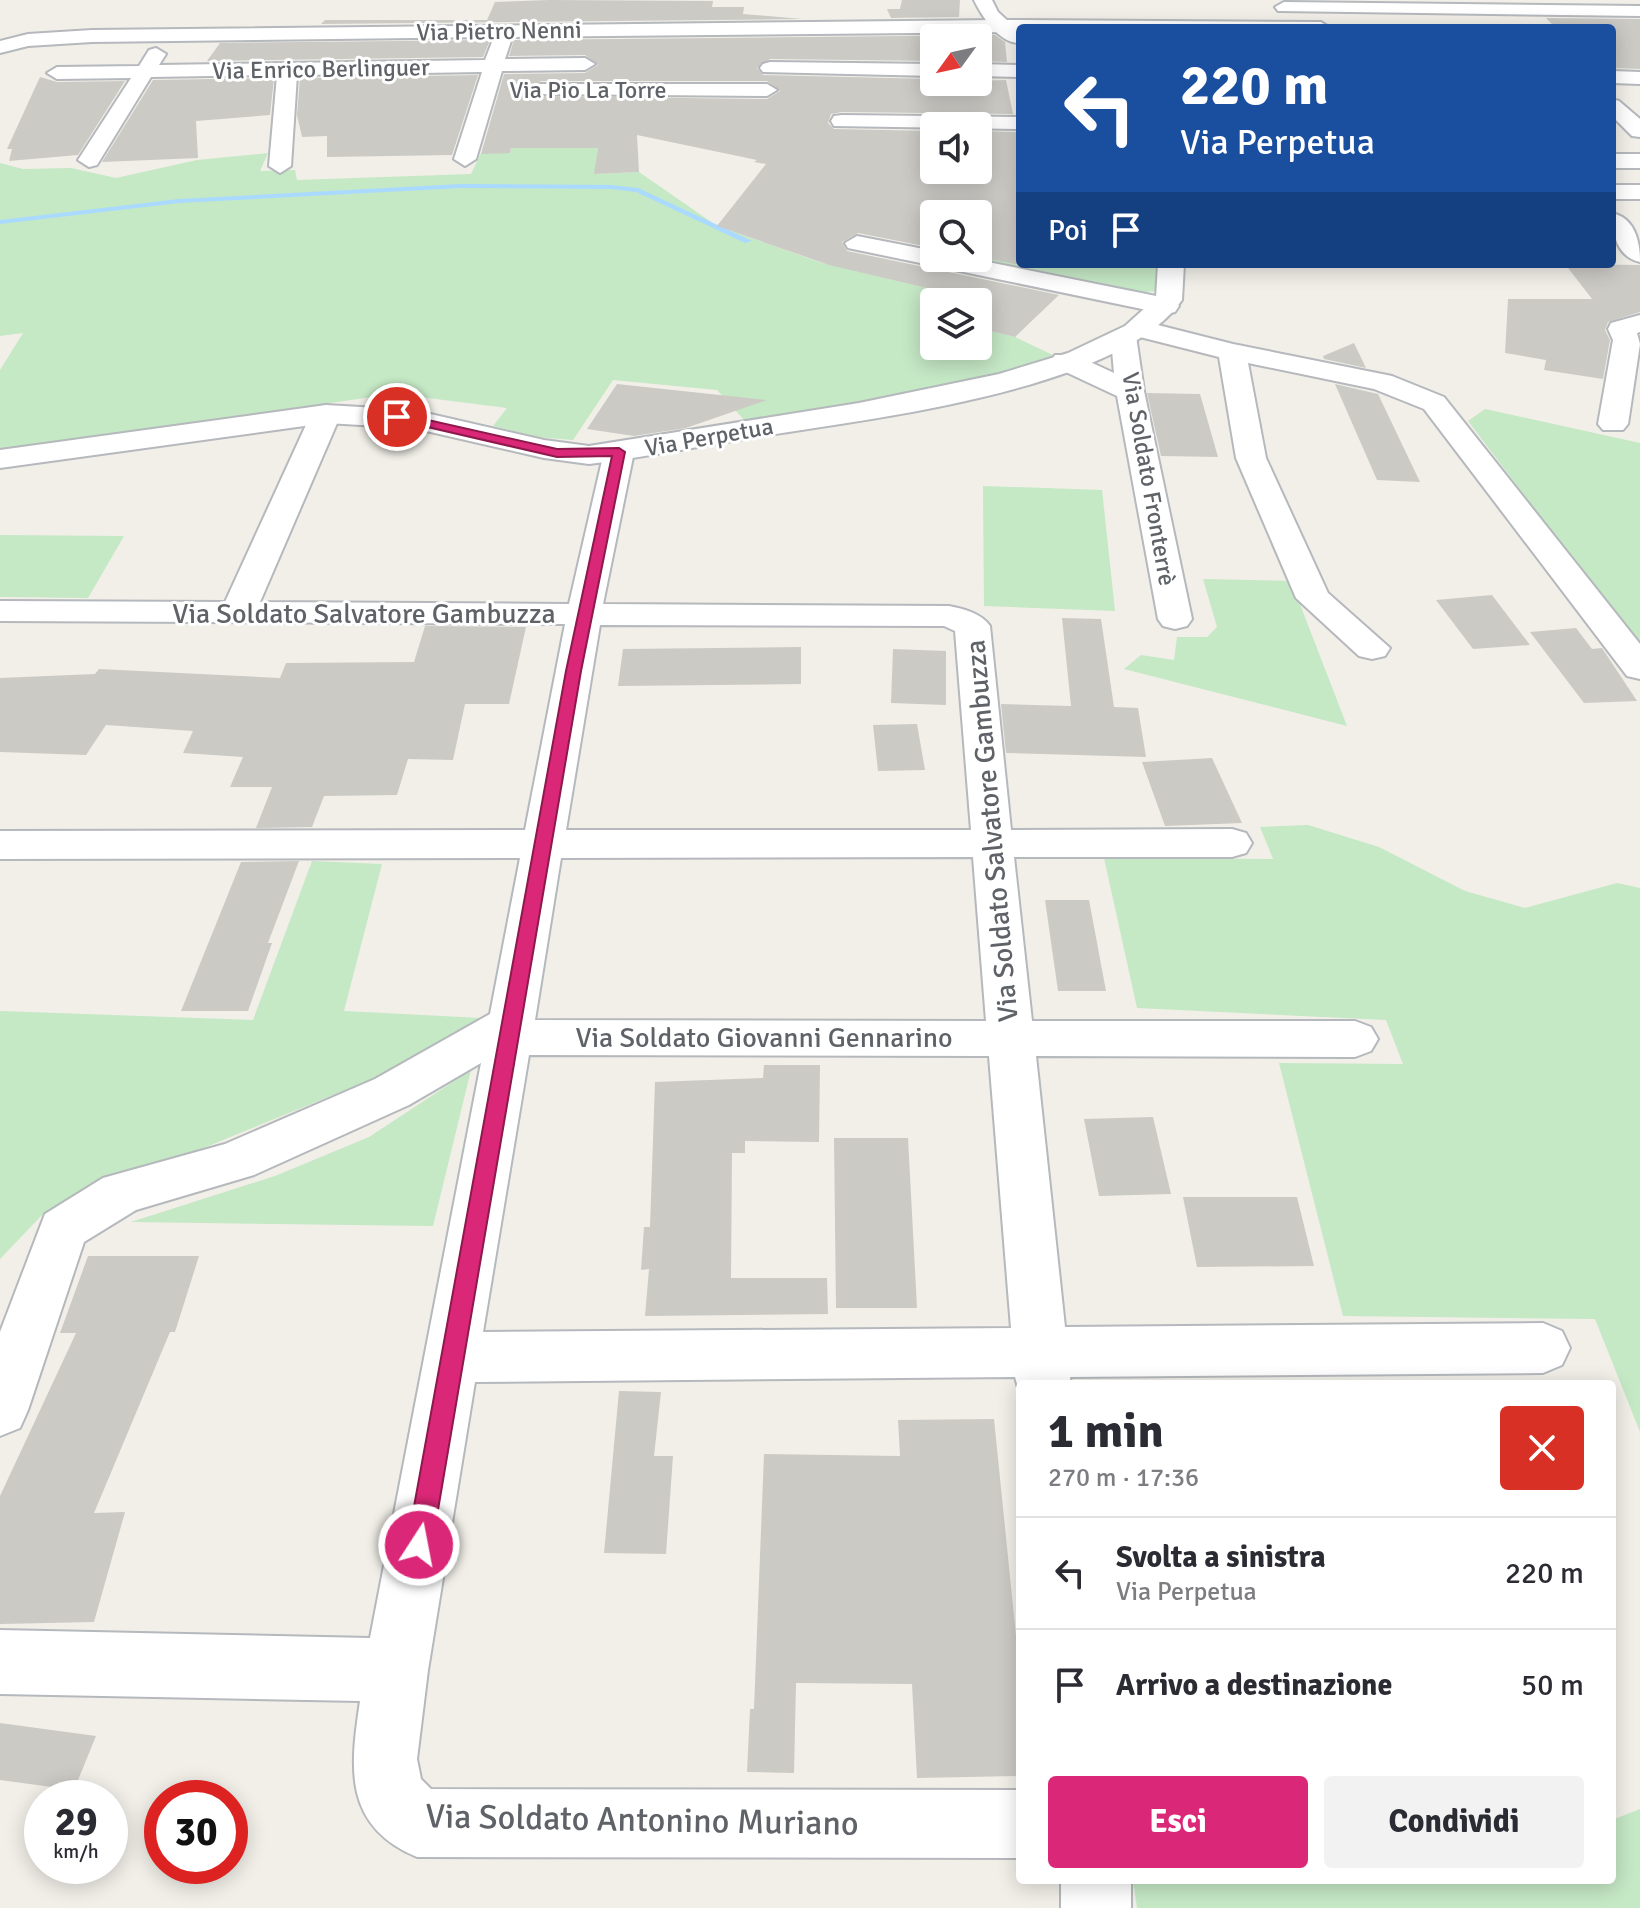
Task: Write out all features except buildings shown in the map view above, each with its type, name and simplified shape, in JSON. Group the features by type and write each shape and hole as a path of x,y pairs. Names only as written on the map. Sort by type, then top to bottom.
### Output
{"street":[{"path":"983,0 1000,26"},
{"path":"760,3 770,23 770,68 920,70"},
{"path":"1021,4 1021,24"},
{"path":"1427,4 1444,24"},
{"path":"1139,5 1145,24"},
{"path":"1513,5 1530,24"},
{"path":"1263,24 1260,6 1513,5 1640,11"},
{"name":"Via Pietro Nenni","path":"0,47 53,38 504,31 770,23 1000,26 1016,34"},
{"path":"465,159 504,90 495,66 504,31"},
{"path":"252,70 269,34"},
{"path":"89,160 168,35"},
{"path":"992,47 1016,39"},
{"name":"Via Enrico Berlinguer","path":"57,73 585,64"},
{"name":"Via Pio La Torre","path":"456,90 766,98 770,68"},
{"path":"280,166 287,70"},
{"path":"992,70 1016,71"},
{"path":"1616,77 1640,78"},
{"path":"1616,104 1640,103"},
{"path":"1616,108 1640,131"},
{"path":"842,121 1016,123"},
{"path":"1616,130 1640,131"},
{"path":"1616,161 1640,161"},
{"path":"1616,192 1640,192"},
{"path":"1616,225 1640,255"},
{"path":"857,243 1166,306 1174,289 1173,268"},
{"name":"Via Perpetua","path":"0,459 326,414 379,414 416,419 557,453 619,452 960,395 1065,361 1134,334 1166,306"},
{"path":"1613,424 1627,340 1621,329 1640,323"},
{"path":"1134,334 1382,382 1434,403 1640,668"},
{"name":"Via Soldato Fronterrè","path":"1134,334 1130,391 1175,619"},
{"path":"1232,352 1251,458 1313,598 1372,648"},
{"path":"1065,361 1130,391"},
{"path":"238,612 326,414"},
{"name":"Via Soldato Antonino Muriano","path":"619,452 584,614 542,843 454,1357 396,1670 384,1759 391,1796 417,1823 1016,1824"},
{"name":"Via Soldato Salvatore Gambuzza","path":"0,611 949,616 972,626 1042,1368"},
{"path":"0,845 1232,843"},
{"path":"0,1410 63,1229 121,1193 236,1161 392,1092 510,1030"},
{"name":"Via Soldato Giovanni Gennarino","path":"510,1030 1355,1039"},
{"path":"454,1357 1042,1368 1543,1348"},
{"path":"0,1662 396,1670"},
{"path":"1096,1884 1096,1908"}],"green space":[{"path":"599,139 595,174 639,172 717,226 822,263 927,288 920,288 920,360 992,360 992,331 1015,337 1055,356 933,392 745,421 717,390 613,380 573,440 536,437 493,426 507,408 404,395 0,450 0,370 23,333 0,336 0,163 23,169 71,168 116,178 197,160 268,153 260,171 295,170 297,180 471,174 481,153 510,153 511,148"},
{"path":"992,237 1016,241 1016,268 1159,268 1156,291 1128,294 992,263"},
{"path":"1485,409 1640,443 1640,648 1468,421"},
{"path":"983,486 1102,490 1115,611 984,606"},
{"path":"0,535 124,536 88,598 0,597"},
{"path":"1203,579 1291,581 1347,726 1124,669 1141,655 1174,660 1177,637 1207,637 1217,627"},
{"path":"1308,825 1379,847 1465,891 1525,908 1617,883 1640,888 1640,1432 1595,1319 1343,1316 1279,1063 1403,1064 1386,1020 1137,1008 1104,858 1273,859 1260,827"},
{"path":"312,861 382,864 344,1011 481,1018 399,1068 179,1158 102,1181 42,1215 0,1259 0,1011 253,1020"},
{"path":"471,1070 433,1226 131,1222 275,1176 369,1137"},
{"path":"1640,1809 1640,1908 1137,1908 1134,1884 1616,1884 1616,1818"}],"waterway":[{"path":"0,222 179,201 461,186 611,187 638,190 748,241"}],"route":[{"path":"397,417 557,453 589,455 619,452 573,671 419,1545"}]}
